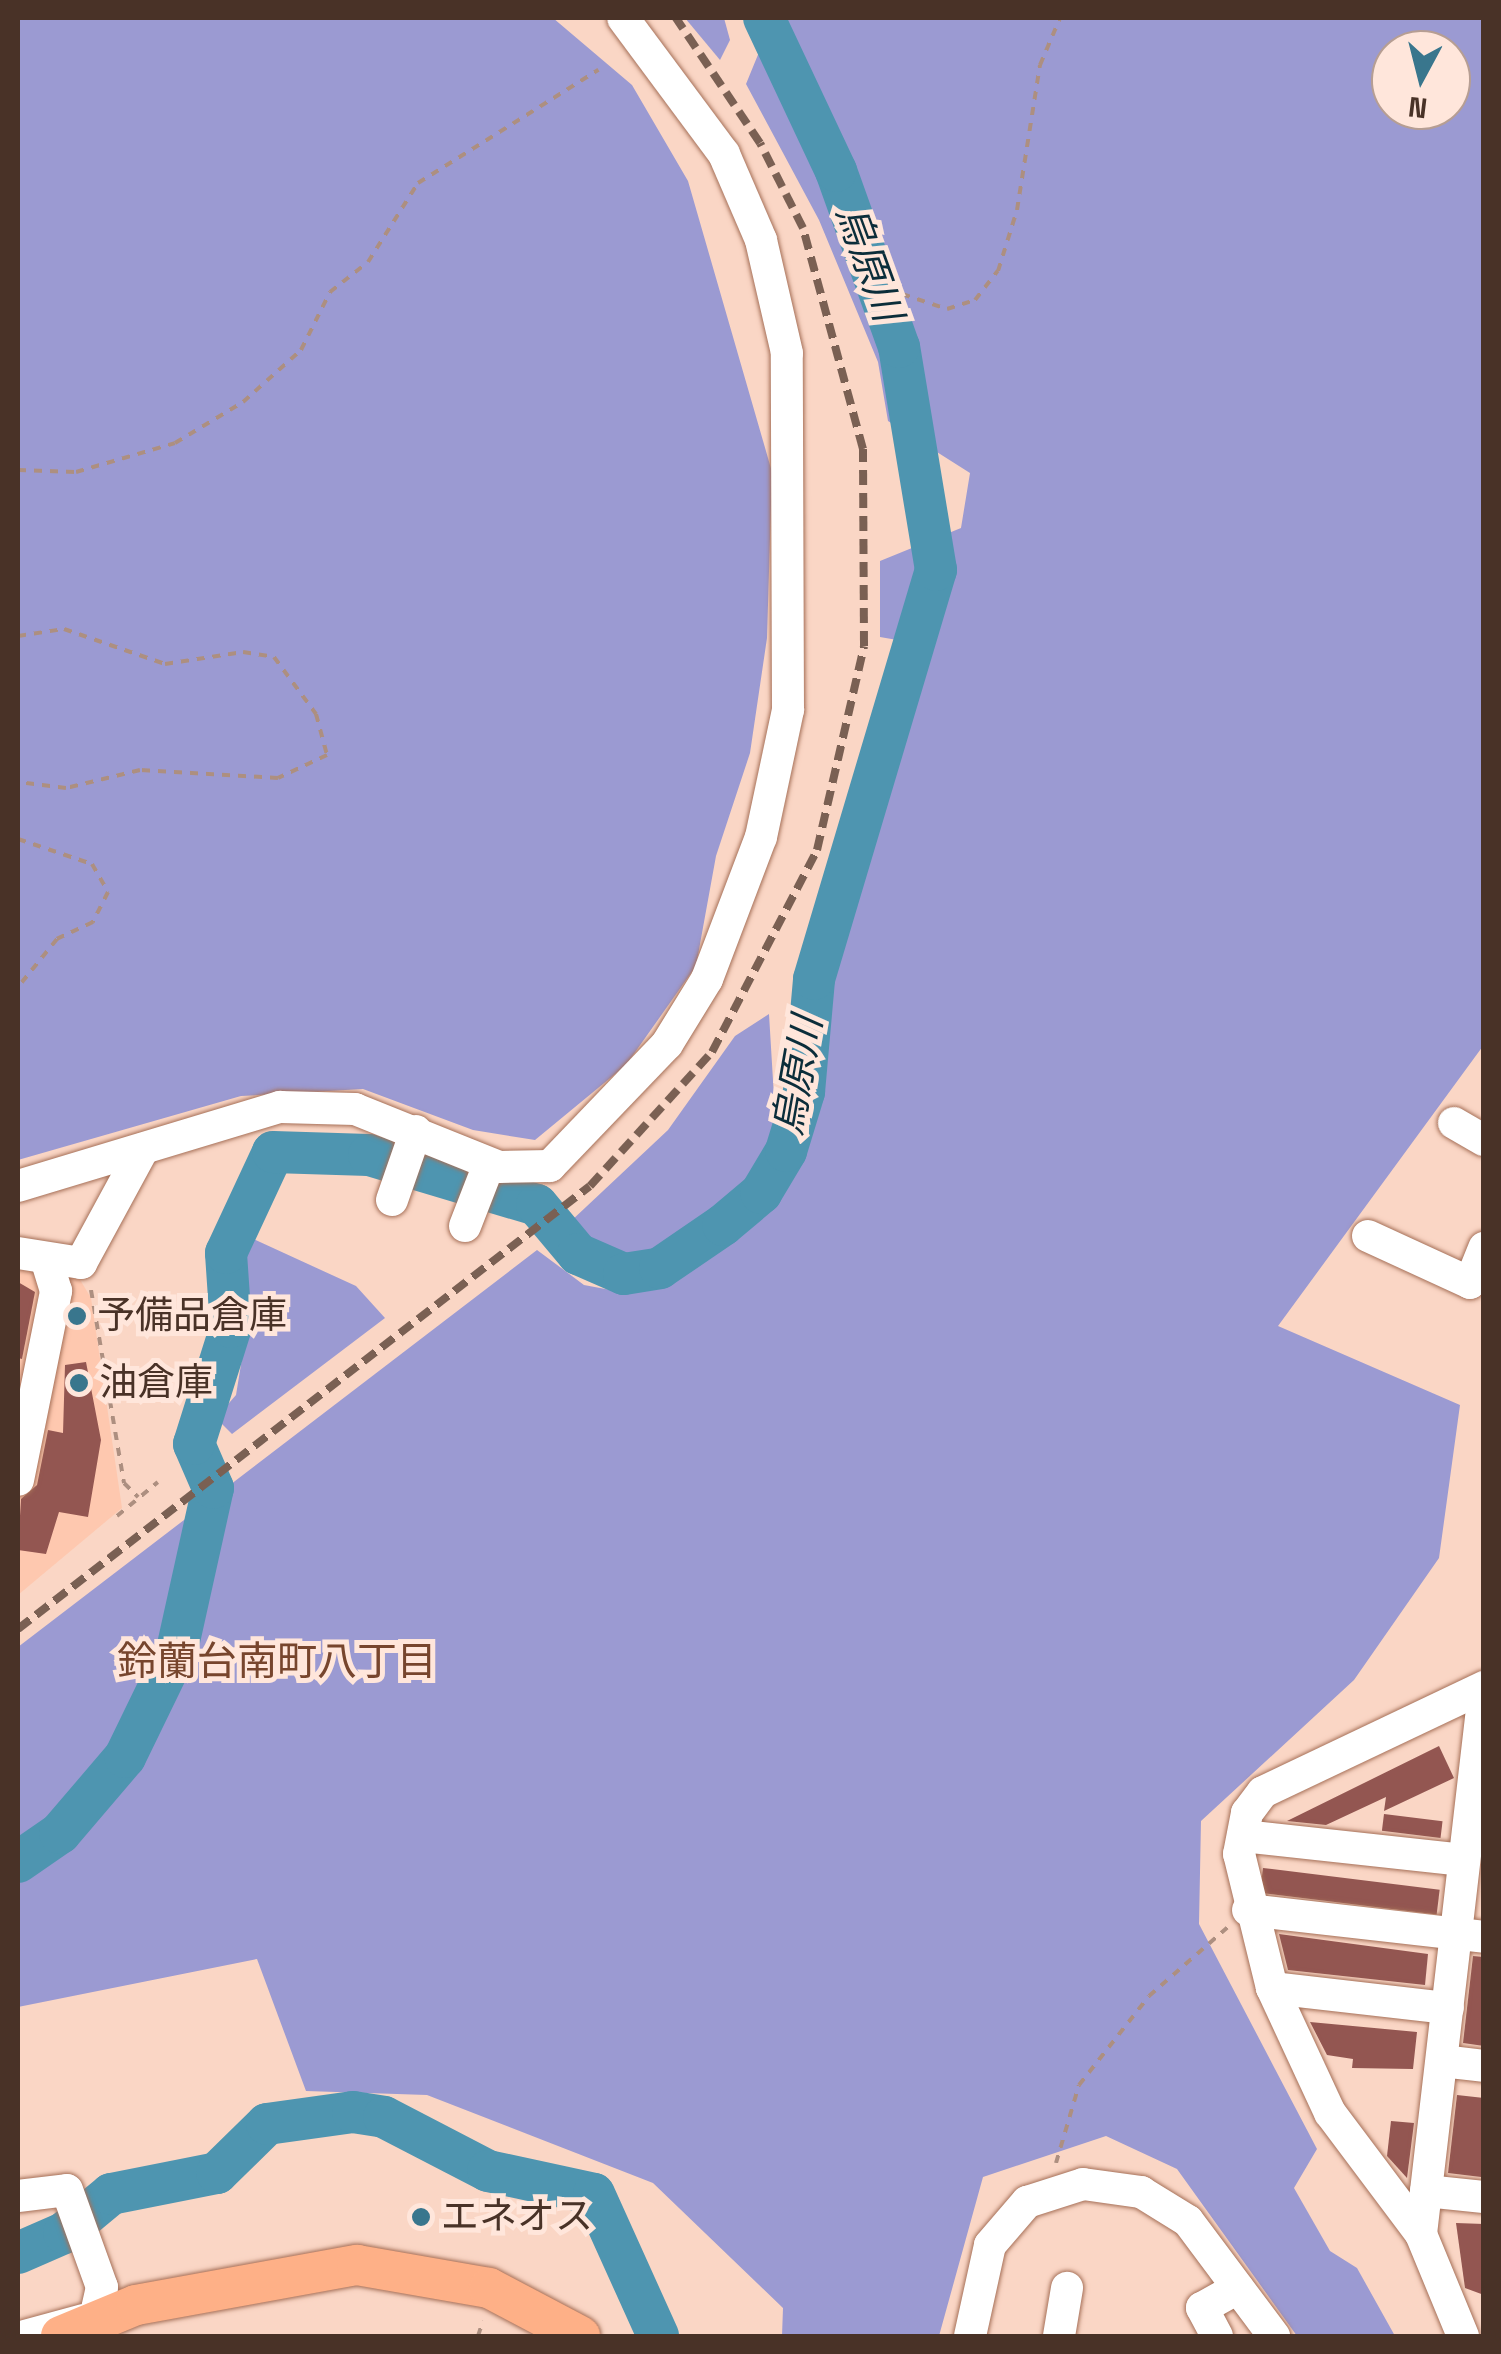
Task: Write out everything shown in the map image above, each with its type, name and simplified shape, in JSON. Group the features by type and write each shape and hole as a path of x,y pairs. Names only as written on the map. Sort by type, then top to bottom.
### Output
{"main road":[{"path":"61,2336 278,2273 357,2265 489,2288 580,2336"}],"street":[{"path":"18,1186 280,1107 356,1109 491,1169 550,1166 667,1044 740,905 788,710 792,422 776,288 724,154 624,18"},
{"path":"1454,1122 1484,1140"},
{"path":"392,1200 414,1135"},
{"path":"32,1256 80,1263 142,1149"},
{"path":"468,1220 491,1169"},
{"path":"1368,1236 1470,1283 1484,1248"},
{"path":"18,1480 56,1290 32,1256"},
{"path":"1422,2234 1448,2008 1470,1935 1464,1860 1477,1803 1484,1690 1263,1792 1242,1836 1248,1910 1272,1988 1330,2113 1422,2234 1463,2336"},
{"path":"1242,1836 1464,1860"},
{"path":"1248,1910 1470,1935"},
{"path":"1272,1988 1448,2008"},
{"path":"1442,2061 1484,2066"},
{"path":"970,2336 990,2245 1027,2202 1083,2184 1141,2192 1188,2221 1274,2336"},
{"path":"18,2196 67,2190 102,2286 97,2327 25,2336"},
{"path":"1426,2191 1484,2198"},
{"path":"1059,2336 1067,2288"},
{"path":"1217,2336 1202,2308 1238,2288"}],"path":[{"path":"863,260 902,294 947,309 975,300 998,272 1017,210 1040,65 1060,18"},
{"path":"18,470 76,472 175,443 243,402 301,350 330,292 368,262 418,183 598,70"},
{"path":"18,636 64,630 165,664 243,652 274,658 327,743 318,765 278,778 140,770 66,788 18,782"},
{"path":"18,839 92,864 108,892 94,922 57,939 18,987"},
{"path":"80,1263 124,1484 138,1497"},
{"path":"117,1516 158,1482"},
{"path":"1053,2172 1080,2085 1150,1996 1248,1910"}],"shaded area":[{"path":"18,18 553,18 632,85 688,181 772,472 767,638 750,753 716,856 696,966 626,1065 535,1140 473,1130 363,1089 241,1096 18,1160"},
{"path":"685,18 724,18 730,40 720,60"},
{"path":"773,18 1483,18 1483,1046 1278,1326 1460,1405 1439,1558 1354,1680 1201,1821 1199,1924 1317,2149 1294,2188 1330,2251 1357,2268 1395,2336 1297,2336 1177,2169 1106,2136 983,2177 939,2336 782,2336 783,2308 653,2183 427,2095 306,2091 257,1959 18,2007 18,1647 537,1250 584,1285 616,1291 646,1279 570,1222 668,1130 735,1036 769,1014 776,1130 807,1140 810,958 845,832 926,645 880,637 880,561 961,528 970,473 888,421 878,362 819,220 746,84"},
{"path":"251,1238 356,1286 385,1318 232,1434 216,1418 236,1395 245,1340 235,1273"},
{"path":"18,1261 79,1278 91,1298 122,1508 18,1595"}],"building":[{"path":"18,1282 35,1292 22,1359 18,1358"},
{"path":"86,1362 101,1440 88,1517 59,1512 46,1554 18,1550 21,1499 37,1485 48,1430 63,1433 65,1365"},
{"path":"1439,1746 1454,1778 1384,1811 1386,1797 1326,1825 1287,1821"},
{"path":"1384,1814 1443,1821 1440,1838 1382,1831"},
{"path":"1263,1868 1440,1890 1437,1915 1260,1893"},
{"path":"1279,1934 1428,1954 1425,1985 1288,1970"},
{"path":"1473,1956 1484,1957 1484,2046 1463,2043"},
{"path":"1310,2022 1417,2032 1413,2069 1352,2068 1353,2059 1327,2055"},
{"path":"1457,2095 1484,2098 1481,2177 1448,2173"},
{"path":"1391,2121 1414,2123 1407,2178 1387,2156"},
{"path":"1456,2223 1484,2224 1484,2295 1465,2288"}],"waterway":[{"name":"烏原川","path":"18,1862 60,1833 125,1757 177,1650 213,1488 194,1444 231,1327 226,1253 273,1152 369,1155 537,1205 578,1254 624,1274 660,1268 723,1225 761,1193 786,1151 804,1092 814,979 936,570 899,347 836,171 764,18"},
{"path":"18,2253 64,2233 111,2194 217,2173 267,2124 353,2112 384,2117 488,2171 594,2194 658,2336"}],"railway":[{"path":"18,1629 590,1186 712,1052 817,850 864,646 863,449 803,228 760,143 676,18"}],"place":[{"name":"予備品倉庫","path":"77,1316"},
{"name":"油倉庫","path":"79,1383"},
{"name":"エネオス","path":"421,2217"}],"district":[{"name":"鈴蘭台南町八丁目","path":"277,1662"}]}
